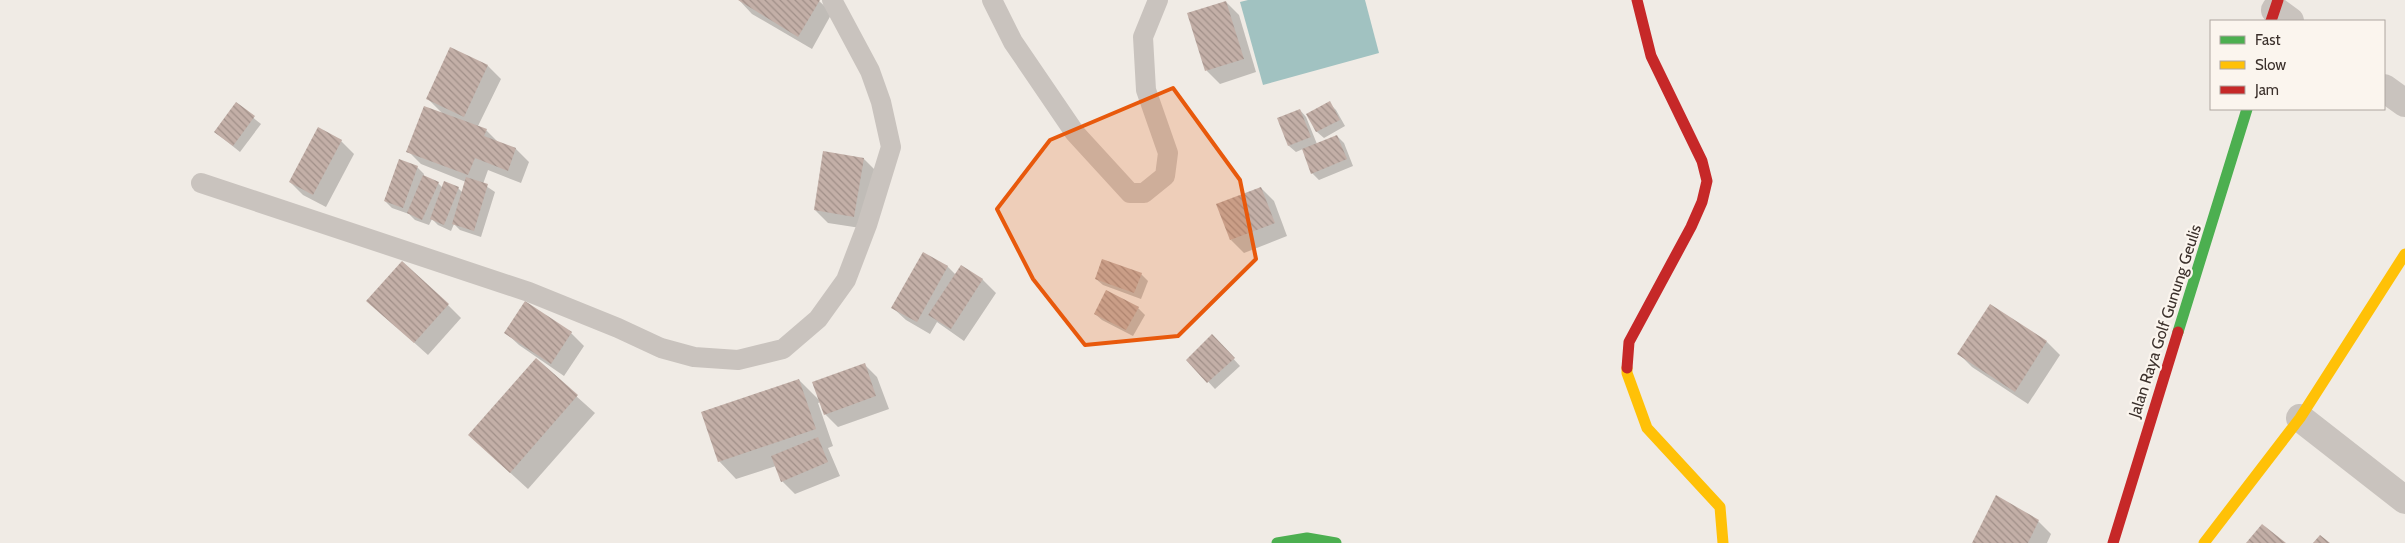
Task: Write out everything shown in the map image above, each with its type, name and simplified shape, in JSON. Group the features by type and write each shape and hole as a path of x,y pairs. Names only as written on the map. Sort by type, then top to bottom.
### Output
{"street":[{"path":"1637,0 1651,56 1702,161 1707,181 1702,202 1691,227 1629,342 1627,373 1646,428 1720,507 1723,543"},
{"path":"2385,89 2405,103"},
{"name":"Jalan Raya Golf Gunung Geulis","path":"2112,543 2247,110"},
{"path":"2204,543 2300,418 2405,254"},
{"path":"2300,418 2405,500"},
{"path":"1277,543 1307,538 1336,543"}],"lane":[{"path":"201,183 529,292 669,350 694,357 738,360 783,349 818,319 846,280 867,225 891,147 881,102 870,71 832,0"},
{"path":"992,0 1013,42 1075,133 1130,194 1144,193 1165,176 1168,153 1146,90 1144,37 1158,0"}],"highlighted area":[{"path":"1173,88 1240,180 1256,259 1178,336 1085,345 1033,279 997,209 1050,140"}],"water":[{"path":"1248,0 1365,0 1379,53 1263,85 1240,2"}],"building":[{"path":"738,0 820,0 798,37"},
{"path":"1226,1 1244,59 1205,71 1187,13"},
{"path":"450,47 488,65 464,117 426,99"},
{"path":"1330,101 1340,120 1316,132 1306,114"},
{"path":"236,102 255,116 233,146 214,132"},
{"path":"424,106 487,129 484,136 516,148 508,171 475,158 468,175 406,152"},
{"path":"1300,109 1311,137 1288,146 1277,118"},
{"path":"318,127 342,140 313,195 289,182"},
{"path":"1337,135 1347,159 1311,174 1302,149"},
{"path":"823,151 864,158 854,217 814,210"},
{"path":"399,159 418,166 403,208 384,201"},
{"path":"423,175 439,182 422,220 407,213"},
{"path":"466,177 488,184 474,231 452,224"},
{"path":"444,181 459,187 444,225 430,219"},
{"path":"1261,187 1275,223 1230,240 1216,204"},
{"path":"923,252 948,266 917,322 891,308"},
{"path":"1102,259 1142,273 1134,293 1095,279"},
{"path":"402,261 449,304 414,343 366,301"},
{"path":"961,265 983,279 951,329 928,315"},
{"path":"1106,290 1139,307 1126,330 1094,314"},
{"path":"525,301 572,332 551,364 504,333"},
{"path":"1990,304 2047,341 2015,392 1957,354"},
{"path":"1212,334 1235,358 1207,383 1186,360"},
{"path":"536,358 578,395 510,473 468,435"},
{"path":"865,363 876,396 824,415 812,382"},
{"path":"799,379 816,429 718,462 701,412"},
{"path":"818,437 828,462 781,482 771,456"},
{"path":"1996,495 2039,520 2028,543 1972,543"},
{"path":"2262,524 2286,543 2246,543"},
{"path":"2320,535 2330,543 2313,543"}],"traffic: fast":[{"path":"2178,332 2247,110"},
{"path":"1277,543 1307,538 1336,543"}],"traffic: slow":[{"path":"2204,543 2300,418 2405,254"},
{"path":"1627,368 1627,373 1647,428 1720,507 1723,543"}],"traffic: jam":[{"path":"1627,368 1629,342 1691,227 1702,202 1707,181 1702,161 1651,56 1637,0"},
{"path":"2271,20 2278,0"},
{"path":"2113,543 2178,332"}]}
